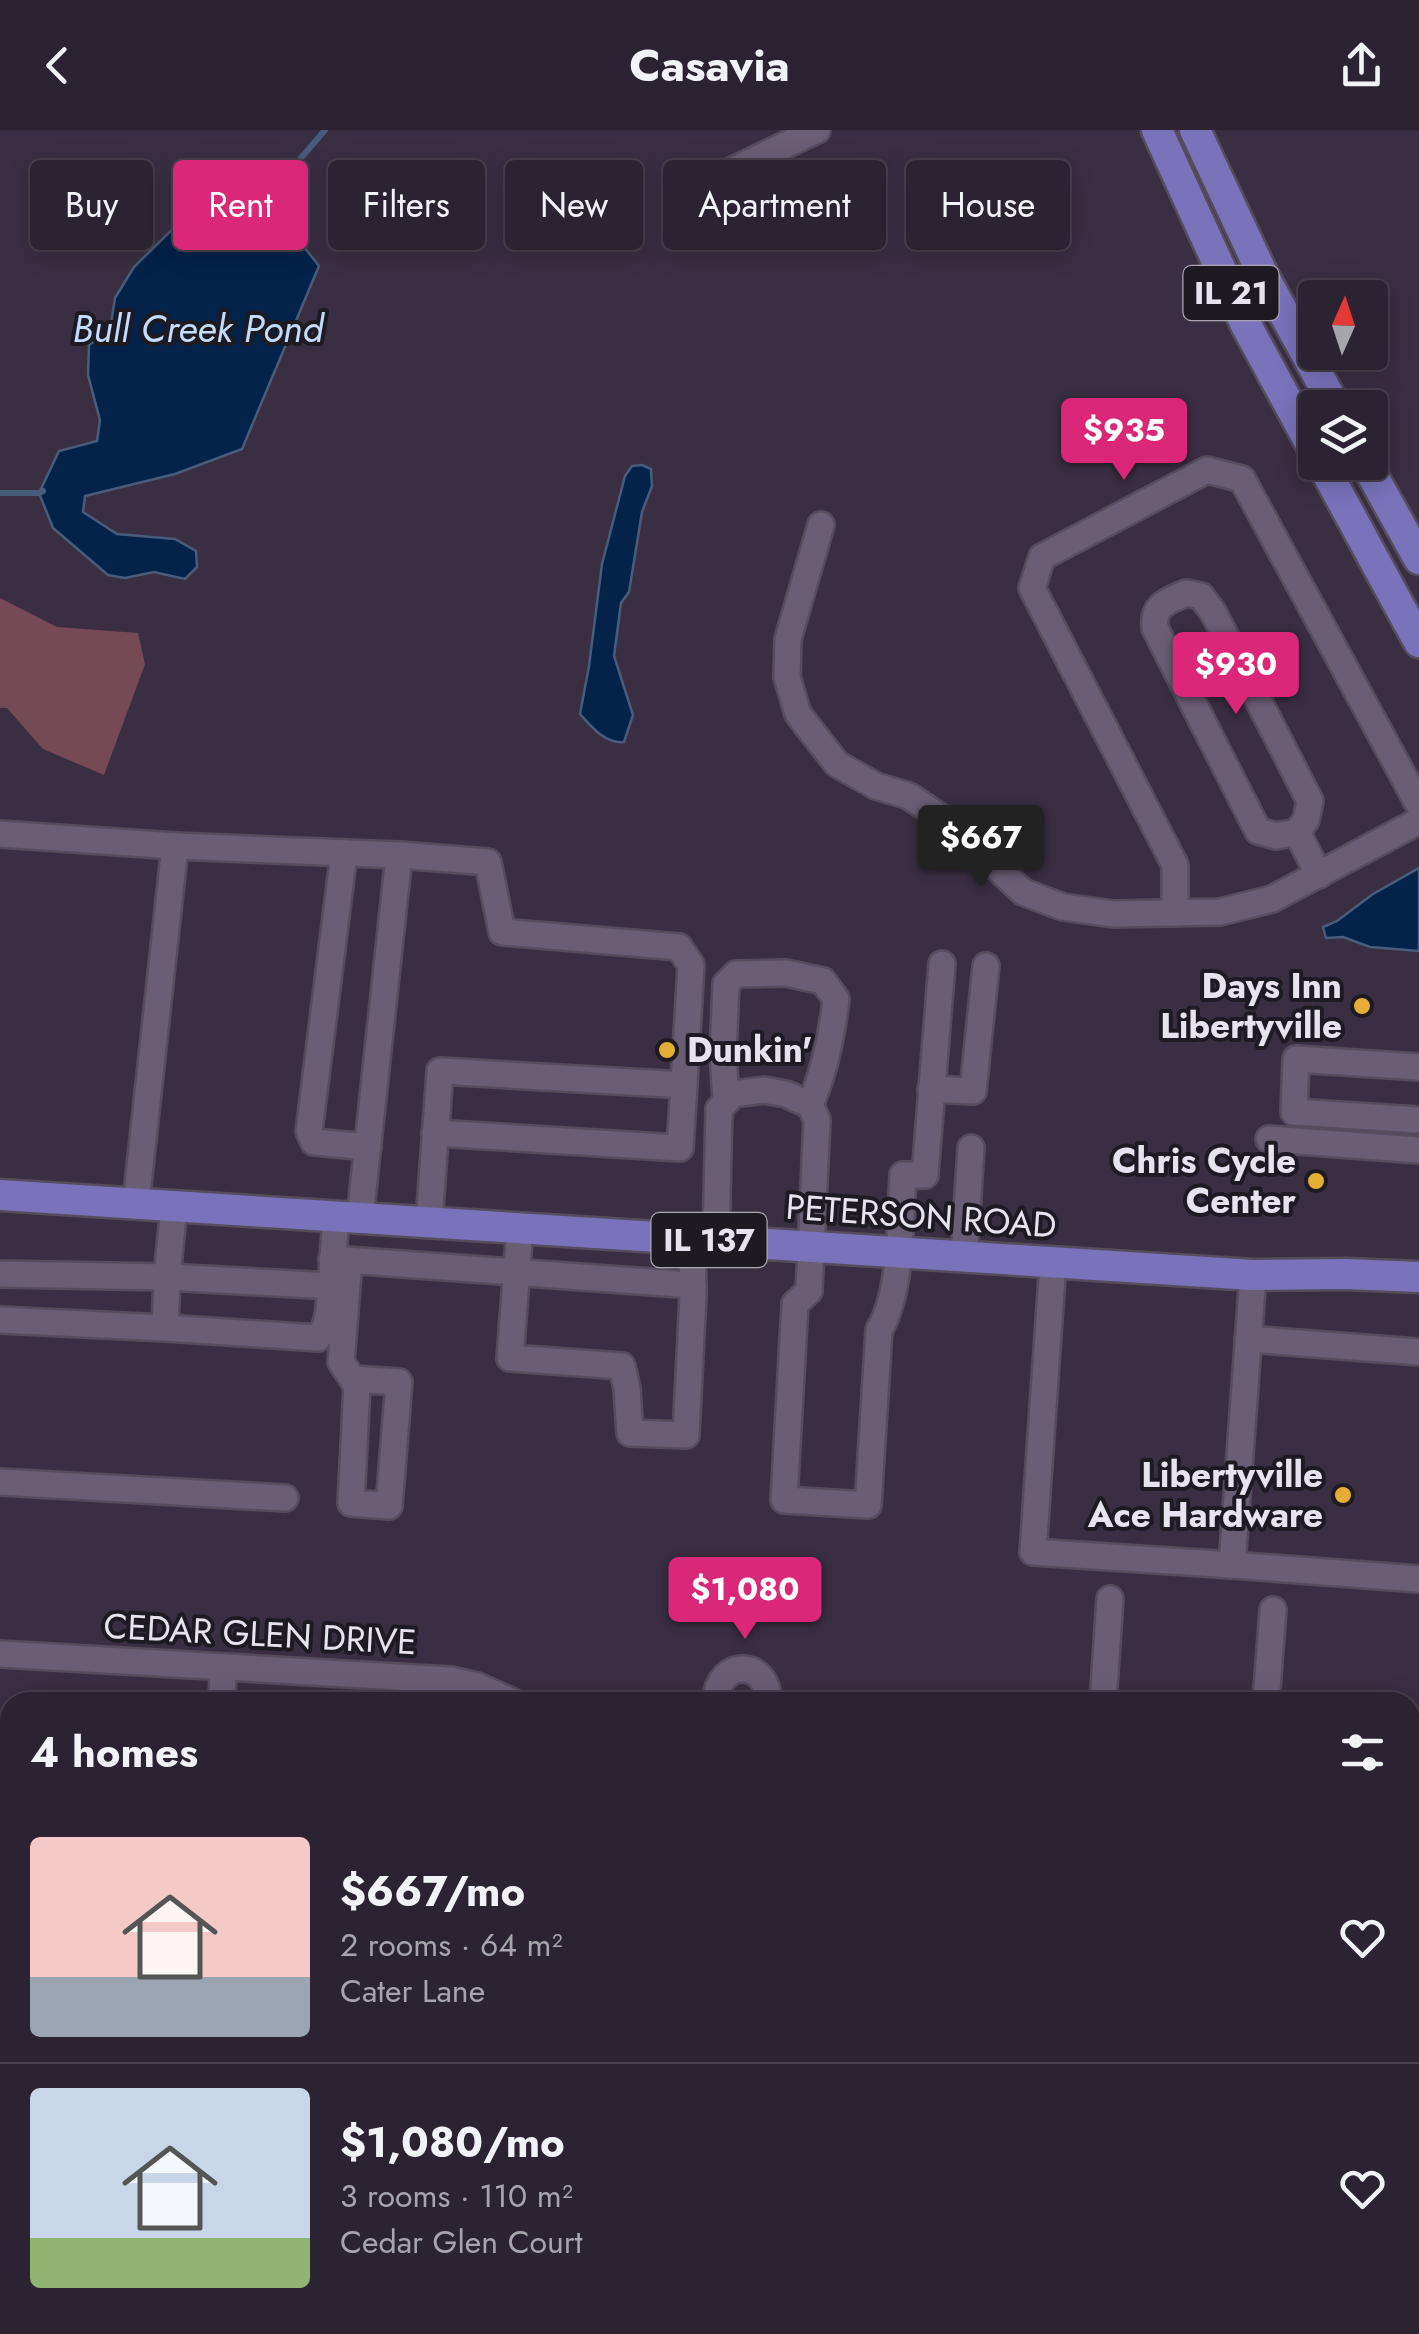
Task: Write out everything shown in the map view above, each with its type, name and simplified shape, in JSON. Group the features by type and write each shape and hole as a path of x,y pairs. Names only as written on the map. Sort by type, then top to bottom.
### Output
{"main road":[{"name":"IL 21","path":"1157,130 1246,325 1298,421"},
{"name":"IL 21","path":"1195,130 1264,276 1326,390"},
{"path":"1331,480 1419,642"},
{"path":"1375,480 1419,560"},
{"name":"PETERSON ROAD","path":"0,1195 1253,1274 1419,1277"}],"street":[{"path":"754,160 817,130"},
{"path":"1175,913 1174,865 1032,588 1042,557 1207,470 1242,479 1419,805"},
{"path":"821,524 788,639 787,677 798,714 837,764 924,806 952,826 1023,892 1063,907 1113,914 1220,912 1272,899 1419,821"},
{"path":"1186,593 1202,596 1213,612 1310,801 1306,820 1297,832 1276,836 1258,831 1154,628 1153,616 1160,604 1186,593"},
{"path":"1297,832 1319,875"},
{"path":"0,834 488,862 502,932 680,947 691,965 680,1148 435,1133"},
{"path":"136,1204 174,846"},
{"path":"344,853 309,1131 314,1142 368,1147"},
{"path":"352,1379 399,1382 389,1506 351,1504 357,1386 352,1379 342,1362 341,1260 348,1217 368,1147 399,855"},
{"path":"520,1228 510,1358 622,1366 630,1433 686,1435 693,1285 704,1240 719,1109 734,1094 764,1090 786,1094 810,1105 818,1120 812,1247 809,1291 795,1304 784,1500 868,1505 879,1330 893,1298 904,1175 926,1175 942,964"},
{"path":"932,1089 974,1091 986,966"},
{"path":"726,1100 726,984 736,974 786,973 823,982 836,999 833,1025 810,1105"},
{"path":"1419,1067 1296,1059 1294,1112 1419,1120"},
{"path":"429,1222 440,1071 684,1084"},
{"path":"1268,1140 1419,1150"},
{"path":"964,1256 971,1148"},
{"path":"166,1328 174,1206"},
{"path":"341,1260 693,1285"},
{"path":"0,1320 318,1338 324,1332 330,1286 341,1260"},
{"path":"1053,1262 1033,1552 1419,1579"},
{"path":"0,1274 167,1277 330,1286"},
{"path":"1232,1565 1253,1274"},
{"path":"1248,1340 1419,1352"},
{"path":"0,1482 284,1498"},
{"path":"1104,1692 1110,1598"},
{"path":"1267,1692 1273,1610"},
{"name":"CEDAR GLEN DRIVE","path":"0,1654 450,1680 490,1692"},
{"path":"222,1692 223,1667"},
{"path":"716,1692 722,1678 738,1670 753,1672 765,1683 766,1692"}],"shaded area":[{"path":"0,598 57,627 138,633 145,664 104,775 43,749 7,708 0,708"}],"water":[{"name":"Bull Creek Pond","path":"173,229 173,250 306,250 319,266 242,449 175,474 85,496 83,512 117,534 175,539 196,551 197,567 185,579 154,572 125,578 108,575 53,528 39,493 59,451 97,441 100,420 88,375 89,345 110,330 115,298 134,267"},
{"path":"632,466 651,469 652,486 642,512 629,592 621,603 614,656 633,715 624,742 617,742 599,734 580,714 602,564 625,476"},
{"path":"1419,868 1419,951 1370,947 1343,937 1326,938 1323,927"}],"waterway":[{"path":"299,160 325,130"},
{"path":"0,493 43,491"}],"place":[{"name":"Days Inn Libertyville","path":"1362,1006"},
{"name":"Dunkin'","path":"667,1050"},
{"name":"Chris Cycle Center","path":"1316,1181"},
{"name":"Libertyville Ace Hardware","path":"1343,1495"}]}
